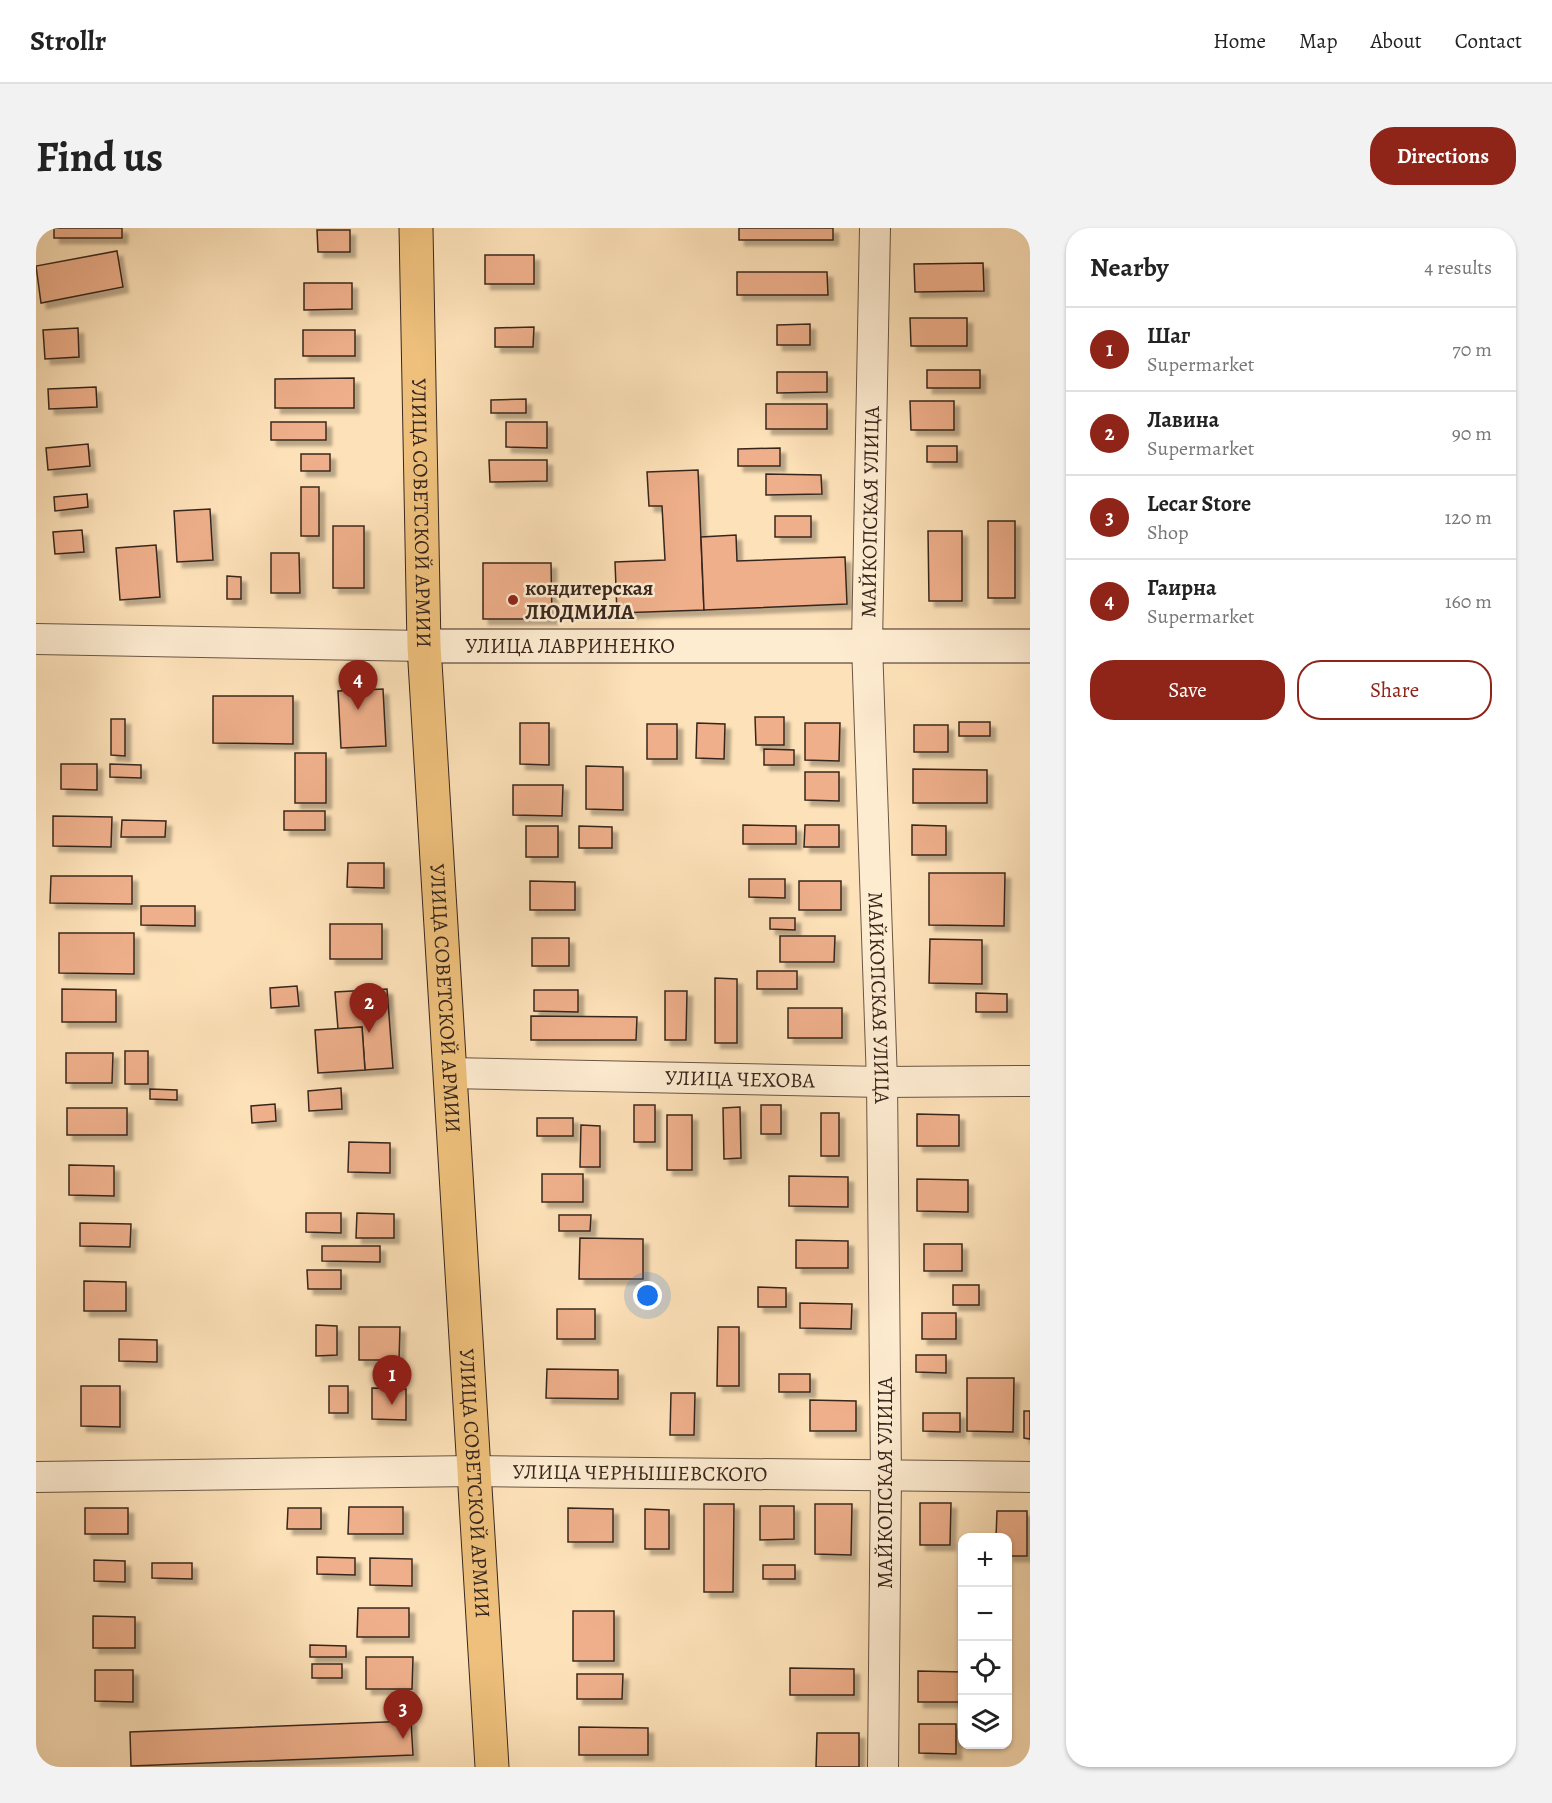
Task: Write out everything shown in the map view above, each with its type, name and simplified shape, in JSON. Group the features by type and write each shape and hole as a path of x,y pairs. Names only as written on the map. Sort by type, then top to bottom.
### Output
{"main road":[{"name":"УЛИЦА СОВЕТСКОЙ АРМИИ","path":"416,228 424,646 492,1767"},
{"name":"УЛИЦА ЛАВРИНЕНКО","path":"424,646 867,644 1030,646"}],"street":[{"name":"МАЙКОПСКАЯ УЛИЦА","path":"875,228 867,644 882,1082 886,1476 883,1767"},
{"name":"УЛИЦА ЛАВРИНЕНКО","path":"36,639 424,646"},
{"name":"УЛИЦА ЧЕХОВА","path":"450,1073 882,1082 1030,1081"},
{"name":"УЛИЦА ЧЕРНЫШЕВСКОГО","path":"36,1477 473,1472 1030,1477"}],"building":[{"path":"54,228 122,228 122,238 54,238"},
{"path":"739,228 833,228 833,240 739,240"},
{"path":"317,230 350,230 350,252 318,252"},
{"path":"117,251 123,287 41,303 36,266"},
{"path":"485,255 534,255 534,284 485,284"},
{"path":"983,263 984,291 915,292 914,264"},
{"path":"737,272 827,272 828,295 737,295"},
{"path":"304,283 352,283 352,309 304,310"},
{"path":"910,318 967,318 967,346 911,346"},
{"path":"810,324 810,345 777,345 777,325"},
{"path":"534,327 533,347 495,347 495,328"},
{"path":"78,328 79,357 45,359 43,330"},
{"path":"303,330 355,330 355,356 303,356"},
{"path":"927,370 980,370 980,388 927,388"},
{"path":"777,372 827,372 827,392 777,393"},
{"path":"354,378 354,408 275,408 275,379"},
{"path":"96,387 97,407 49,409 48,389"},
{"path":"526,399 526,413 491,413 491,400"},
{"path":"910,401 954,401 954,430 911,430"},
{"path":"766,404 827,404 827,429 766,429"},
{"path":"271,422 326,422 326,440 271,440"},
{"path":"506,422 547,422 547,448 506,447"},
{"path":"88,444 90,466 48,470 46,448"},
{"path":"927,446 957,446 957,462 927,462"},
{"path":"780,448 780,466 738,466 738,449"},
{"path":"301,454 330,454 330,471 301,471"},
{"path":"489,460 547,460 547,481 490,482"},
{"path":"698,470 704,610 617,613 615,562 665,560 662,506 649,506 647,472"},
{"path":"766,474 821,475 822,494 766,495"},
{"path":"301,487 319,487 319,536 301,536"},
{"path":"87,494 88,507 55,511 54,497"},
{"path":"210,509 213,560 177,562 174,511"},
{"path":"775,516 811,516 811,537 775,537"},
{"path":"988,521 1015,521 1015,598 988,598"},
{"path":"333,526 364,526 364,588 333,588"},
{"path":"82,530 84,552 55,554 53,532"},
{"path":"928,531 962,531 962,601 929,601"},
{"path":"736,535 737,561 845,557 847,604 704,610 701,537"},
{"path":"156,545 160,597 120,600 116,548"},
{"path":"271,553 299,553 300,593 271,593"},
{"path":"483,563 551,563 552,619 483,619"},
{"path":"227,576 241,577 241,599 227,599"},
{"path":"383,689 386,746 341,748 338,691"},
{"path":"213,696 293,696 293,744 213,743"},
{"path":"755,717 784,717 784,745 756,745"},
{"path":"111,719 125,719 125,756 111,755"},
{"path":"959,722 990,722 990,736 959,736"},
{"path":"520,723 549,723 549,765 520,764"},
{"path":"697,723 725,724 724,759 696,758"},
{"path":"805,723 840,723 839,761 805,760"},
{"path":"647,724 677,724 677,759 647,759"},
{"path":"914,725 948,725 948,752 914,752"},
{"path":"764,749 794,750 794,765 764,765"},
{"path":"295,753 326,753 326,803 295,803"},
{"path":"61,764 97,764 97,790 61,789"},
{"path":"110,764 141,765 141,778 110,777"},
{"path":"586,766 623,767 623,810 586,809"},
{"path":"913,769 987,770 987,803 913,803"},
{"path":"805,772 839,772 839,801 805,800"},
{"path":"513,785 563,785 562,816 513,815"},
{"path":"284,811 325,811 325,830 284,830"},
{"path":"53,816 112,817 111,847 53,846"},
{"path":"122,820 166,821 165,837 121,837"},
{"path":"743,825 796,826 796,844 743,844"},
{"path":"805,825 839,825 839,847 804,847"},
{"path":"912,825 946,826 946,855 912,855"},
{"path":"526,826 558,826 558,857 526,857"},
{"path":"579,826 612,827 612,848 579,848"},
{"path":"348,863 384,863 384,888 347,887"},
{"path":"929,873 1005,873 1004,926 929,925"},
{"path":"51,876 132,876 132,904 50,903"},
{"path":"749,879 785,879 785,898 749,897"},
{"path":"530,881 575,882 575,910 530,910"},
{"path":"799,881 841,881 841,910 799,910"},
{"path":"141,906 195,906 195,926 141,925"},
{"path":"770,918 795,918 795,930 770,929"},
{"path":"330,924 382,924 382,959 330,959"},
{"path":"59,933 134,933 134,974 59,973"},
{"path":"780,936 835,936 834,962 780,962"},
{"path":"532,938 569,938 569,966 532,966"},
{"path":"930,939 982,940 982,984 929,983"},
{"path":"757,971 797,971 797,989 757,989"},
{"path":"715,978 737,979 737,1043 715,1043"},
{"path":"297,986 299,1006 271,1008 270,988"},
{"path":"62,989 116,990 116,1022 62,1022"},
{"path":"387,989 393,1068 365,1070 362,1027 338,1029 335,992"},
{"path":"534,990 578,990 578,1012 534,1011"},
{"path":"665,991 687,991 686,1040 665,1040"},
{"path":"976,993 1007,994 1007,1012 976,1012"},
{"path":"788,1008 842,1008 842,1038 788,1038"},
{"path":"531,1016 637,1017 636,1040 531,1040"},
{"path":"362,1027 365,1070 318,1073 315,1030"},
{"path":"125,1051 148,1051 148,1084 125,1084"},
{"path":"66,1053 113,1053 112,1083 66,1083"},
{"path":"341,1088 342,1109 309,1111 308,1091"},
{"path":"150,1089 177,1090 177,1100 150,1099"},
{"path":"275,1104 276,1121 252,1123 251,1106"},
{"path":"634,1105 655,1105 655,1142 634,1142"},
{"path":"761,1105 781,1105 781,1134 761,1134"},
{"path":"740,1107 741,1158 724,1159 723,1108"},
{"path":"67,1108 127,1108 127,1135 67,1135"},
{"path":"821,1113 839,1113 839,1156 821,1156"},
{"path":"917,1114 959,1115 959,1146 917,1146"},
{"path":"667,1115 692,1115 692,1170 667,1170"},
{"path":"537,1118 573,1118 573,1136 537,1136"},
{"path":"581,1125 600,1126 600,1167 580,1167"},
{"path":"349,1142 390,1143 390,1173 348,1172"},
{"path":"69,1165 114,1166 114,1196 69,1195"},
{"path":"542,1174 583,1174 583,1202 542,1202"},
{"path":"789,1176 848,1177 848,1207 789,1206"},
{"path":"917,1179 968,1180 968,1212 917,1211"},
{"path":"306,1213 341,1213 341,1233 306,1232"},
{"path":"357,1213 394,1214 394,1238 356,1238"},
{"path":"559,1215 591,1215 590,1231 559,1231"},
{"path":"80,1223 131,1224 130,1247 80,1246"},
{"path":"580,1238 643,1239 643,1279 579,1279"},
{"path":"796,1240 848,1241 848,1268 796,1268"},
{"path":"924,1244 962,1244 962,1271 924,1271"},
{"path":"322,1246 380,1246 380,1262 322,1261"},
{"path":"307,1270 341,1270 341,1289 308,1289"},
{"path":"84,1281 126,1282 126,1311 84,1311"},
{"path":"953,1285 979,1285 979,1305 953,1305"},
{"path":"758,1287 786,1288 786,1307 758,1307"},
{"path":"800,1303 852,1304 851,1329 800,1328"},
{"path":"557,1309 595,1309 595,1339 557,1339"},
{"path":"922,1313 956,1313 956,1339 922,1339"},
{"path":"316,1325 337,1326 337,1355 316,1356"},
{"path":"359,1327 400,1327 399,1360 359,1360"},
{"path":"718,1327 739,1327 739,1386 717,1386"},
{"path":"119,1339 157,1340 157,1362 119,1361"},
{"path":"916,1355 946,1355 946,1373 916,1372"},
{"path":"547,1369 618,1370 618,1399 546,1398"},
{"path":"779,1374 810,1374 810,1392 779,1392"},
{"path":"967,1378 1014,1378 1013,1432 967,1431"},
{"path":"81,1386 120,1386 120,1427 81,1426"},
{"path":"329,1386 348,1386 348,1413 329,1413"},
{"path":"372,1388 406,1389 406,1420 372,1419"},
{"path":"671,1393 695,1393 694,1435 670,1435"},
{"path":"810,1400 856,1401 856,1431 810,1431"},
{"path":"1024,1411 1030,1411 1030,1439 1024,1438"},
{"path":"923,1413 960,1413 960,1432 923,1431"},
{"path":"920,1503 951,1503 950,1545 920,1545"},
{"path":"704,1504 734,1504 733,1592 704,1592"},
{"path":"815,1504 852,1504 851,1555 815,1554"},
{"path":"760,1506 794,1506 794,1539 760,1540"},
{"path":"349,1507 403,1507 403,1534 348,1534"},
{"path":"85,1508 128,1508 128,1534 85,1534"},
{"path":"288,1508 321,1508 321,1529 287,1529"},
{"path":"568,1508 613,1509 613,1542 568,1542"},
{"path":"645,1509 669,1510 669,1549 645,1549"},
{"path":"997,1511 1027,1511 1027,1556 1012,1556 1012,1533 996,1533"},
{"path":"317,1557 355,1558 355,1575 317,1574"},
{"path":"370,1558 412,1559 412,1586 370,1585"},
{"path":"94,1560 125,1561 125,1582 94,1581"},
{"path":"152,1563 192,1563 192,1579 152,1578"},
{"path":"763,1565 795,1565 795,1579 763,1579"},
{"path":"358,1608 409,1608 409,1637 357,1637"},
{"path":"573,1611 614,1611 614,1661 573,1661"},
{"path":"93,1616 135,1617 135,1648 93,1648"},
{"path":"310,1645 346,1646 346,1657 310,1657"},
{"path":"366,1657 413,1657 412,1689 366,1689"},
{"path":"312,1664 342,1664 342,1678 312,1678"},
{"path":"790,1668 854,1669 854,1695 790,1695"},
{"path":"95,1670 133,1670 133,1702 95,1701"},
{"path":"918,1671 958,1672 958,1702 918,1702"},
{"path":"577,1674 623,1674 622,1699 577,1699"},
{"path":"411,1721 413,1755 131,1766 130,1732"},
{"path":"919,1724 956,1724 956,1754 919,1753"},
{"path":"579,1727 648,1728 648,1755 579,1755"},
{"path":"817,1733 859,1733 859,1767 816,1767"}],"place":[{"name":"кондитерская ЛЮДМИЛА","path":"513,600"},
{"name":"Гаирна","path":"358,710"},
{"name":"Лавина","path":"369,1033"},
{"name":"Шаг","path":"392,1405"},
{"name":"Lecar Store","path":"403,1739"}]}
